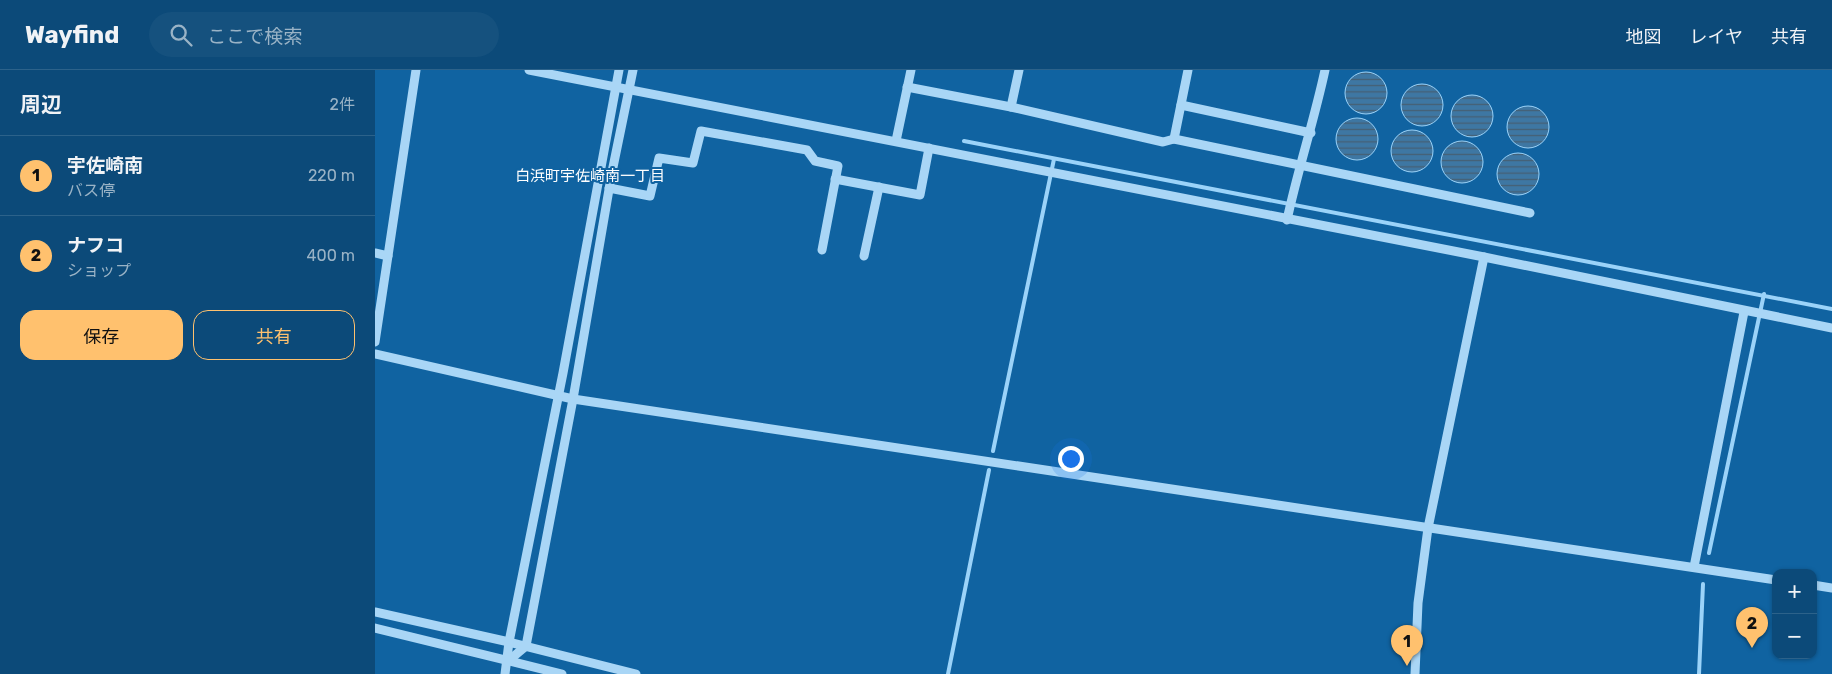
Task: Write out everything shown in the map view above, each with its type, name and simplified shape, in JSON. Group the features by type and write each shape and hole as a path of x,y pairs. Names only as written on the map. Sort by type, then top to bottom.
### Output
{"street":[{"path":"375,342 416,70"},
{"path":"529,70 615,89 896,141 1287,220 1484,257 1744,312 1832,328"},
{"path":"505,674 509,642 558,397 619,70"},
{"path":"508,661 526,646 573,399 609,188 633,70"},
{"path":"896,141 911,70"},
{"path":"1011,107 1019,70"},
{"path":"1174,139 1188,70"},
{"path":"1287,220 1303,150 1311,133 1325,70"},
{"path":"907,87 1011,107 1163,142 1174,139 1531,212"},
{"path":"1181,105 1311,133"},
{"path":"609,188 650,196 659,158 693,163 701,131 807,150 815,160 838,166 822,250"},
{"path":"835,179 920,195 929,148"},
{"path":"864,256 879,187"},
{"path":"375,253 388,256"},
{"path":"1415,674 1418,603 1428,528 1484,257"},
{"path":"1695,568 1744,312"},
{"path":"375,354 558,397 1772,579"},
{"path":"1817,586 1832,588"},
{"path":"375,612 526,646 637,674"},
{"path":"375,628 562,674"}],"water":[{"path":"1362,72 1370,72 1381,78 1387,93 1381,108 1370,114 1362,114 1351,108 1345,97 1345,89 1351,78"},
{"path":"1418,84 1426,84 1437,90 1443,105 1437,120 1426,126 1418,126 1407,120 1401,109 1401,101 1407,90"},
{"path":"1468,95 1476,95 1487,101 1493,116 1487,131 1476,137 1468,137 1457,131 1451,120 1451,112 1457,101"},
{"path":"1532,106 1540,109 1546,115 1549,127 1546,139 1540,145 1524,148 1516,145 1510,139 1507,123 1510,115 1516,109"},
{"path":"1353,118 1361,118 1372,124 1378,139 1372,154 1361,160 1353,160 1342,154 1336,143 1336,135 1342,124"},
{"path":"1408,130 1416,130 1427,136 1433,151 1427,166 1416,172 1408,172 1397,166 1391,155 1391,147 1397,136"},
{"path":"1466,141 1474,144 1480,150 1483,162 1480,174 1474,180 1458,183 1450,180 1444,174 1441,158 1444,150 1450,144"},
{"path":"1514,153 1522,153 1533,159 1539,174 1533,189 1522,195 1514,195 1503,189 1497,178 1497,170 1503,159"}],"waterway":[{"path":"964,141 1832,309"},
{"path":"993,451 1054,159"},
{"path":"1709,553 1764,294"},
{"path":"948,674 989,470"},
{"path":"1699,674 1703,584"}],"place":[{"name":"ナフコ","path":"1752,648"},
{"name":"宇佐崎南","path":"1407,666"}],"district":[{"name":"白浜町宇佐崎南一丁目","path":"590,176"}]}
